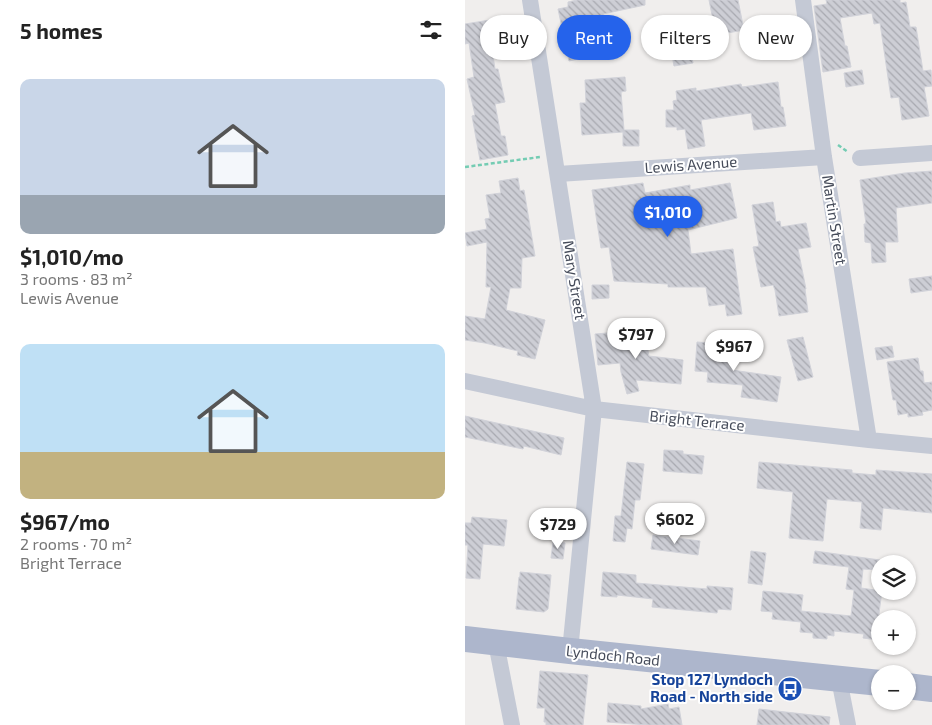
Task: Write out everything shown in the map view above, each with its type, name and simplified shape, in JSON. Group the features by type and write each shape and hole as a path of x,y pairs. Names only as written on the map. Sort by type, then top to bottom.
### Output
{"main road":[{"name":"Lyndoch Road","path":"465,639 871,682"},
{"path":"916,687 932,689"}],"street":[{"name":"Mary Street","path":"531,0 594,409 570,651"},
{"name":"Martin Street","path":"803,0 824,157 869,440"},
{"path":"860,158 932,153"},
{"name":"Lewis Avenue","path":"558,174 824,157"},
{"name":"Bright Terrace","path":"465,380 594,409 932,446"},
{"path":"496,642 512,725"},
{"path":"839,679 848,725"}],"path":[{"path":"824,157 838,145 860,158"},
{"path":"465,167 554,155"}],"building":[{"path":"577,0 645,0 645,5 603,15 559,15 558,9 568,7 568,2"},
{"path":"709,0 738,0 741,15 739,15 739,31 729,33 729,15 712,15"},
{"path":"826,0 900,0 900,3 906,2 910,27 916,27 923,71 931,70 932,86 924,87 929,116 902,120 899,97 891,98 880,23 874,24 872,13 840,18 851,67 823,72 814,6 827,4"},
{"path":"480,22 480,60 494,60 495,69 498,69 505,102 495,104 501,136 505,136 508,155 480,160 472,116 475,115 467,79 474,77 469,43 465,44 465,24"},
{"path":"673,60 692,60 693,63 674,66"},
{"path":"862,70 864,84 846,87 844,73"},
{"path":"625,77 626,91 621,92 624,130 639,130 639,146 623,146 623,132 582,135 580,103 586,103 585,80"},
{"path":"778,82 781,107 783,107 786,126 754,130 751,113 701,120 705,146 688,149 685,129 677,130 677,127 666,127 666,110 674,110 673,101 677,100 676,91 696,88 696,91 741,84 742,87"},
{"path":"932,171 932,203 896,208 898,242 885,242 886,262 872,263 871,243 865,242 864,224 866,224 860,180"},
{"path":"518,178 520,191 524,190 535,256 522,258 521,288 510,288 506,310 545,320 535,359 517,355 518,351 465,340 465,316 485,319 491,287 486,287 487,242 467,246 465,233 487,229 485,219 490,218 486,195 501,193 499,181"},
{"path":"643,183 645,193 690,185 690,190 730,183 737,218 688,230 691,254 733,249 742,314 727,316 725,304 709,306 706,287 668,287 668,284 614,281 609,247 601,248 592,190"},
{"path":"773,202 776,222 780,221 781,227 806,223 811,247 798,249 806,289 808,312 779,316 773,285 761,287 753,247 759,246 752,205"},
{"path":"932,276 932,290 911,293 909,279"},
{"path":"592,285 609,285 609,298 592,299"},
{"path":"644,330 649,356 683,360 681,384 636,380 639,391 627,394 620,363 598,365 595,334"},
{"path":"803,337 813,377 798,381 787,340"},
{"path":"697,342 734,345 732,370 781,377 777,402 741,397 743,385 707,382 708,372 695,371"},
{"path":"892,346 894,357 877,360 875,348"},
{"path":"918,358 920,371 923,371 924,383 932,382 932,410 922,412 923,415 908,417 908,413 898,415 896,400 893,400 887,362"},
{"path":"465,416 564,438 561,455 524,446 523,449 465,437"},
{"path":"664,450 683,451 683,454 704,456 702,474 663,471"},
{"path":"627,462 644,464 640,500 635,500 632,529 627,528 625,542 613,541 615,516 621,516"},
{"path":"759,462 852,470 852,473 876,475 876,470 932,474 932,513 883,508 881,530 860,528 862,502 827,499 823,541 789,538 793,492 757,488"},
{"path":"472,517 507,520 504,546 483,544 480,579 466,578 468,545 465,545 465,523 471,523"},
{"path":"653,535 700,541 698,555 651,549"},
{"path":"553,542 565,543 563,559 551,558"},
{"path":"751,551 766,553 762,585 748,583"},
{"path":"815,551 871,559 871,570 863,569 861,588 871,589 871,600 881,600 879,610 871,610 871,639 863,638 864,634 834,631 834,636 827,635 827,639 813,638 813,633 800,632 801,622 772,619 773,612 761,611 763,591 803,595 801,611 851,616 854,590 846,589 849,567 813,563"},
{"path":"520,572 551,575 548,609 544,612 516,609"},
{"path":"603,572 636,575 636,583 707,589 707,586 733,588 731,610 718,609 717,613 652,607 653,599 617,595 617,597 601,596"},
{"path":"540,671 588,675 583,725 546,725 546,722 544,722 545,708 537,708"},
{"path":"608,703 641,706 641,709 668,704 669,709 679,707 682,725 607,722"},
{"path":"759,709 830,717 829,725 757,725"}],"place":[{"name":"Stop 127 Lyndoch Road - North side","path":"790,689"}]}
